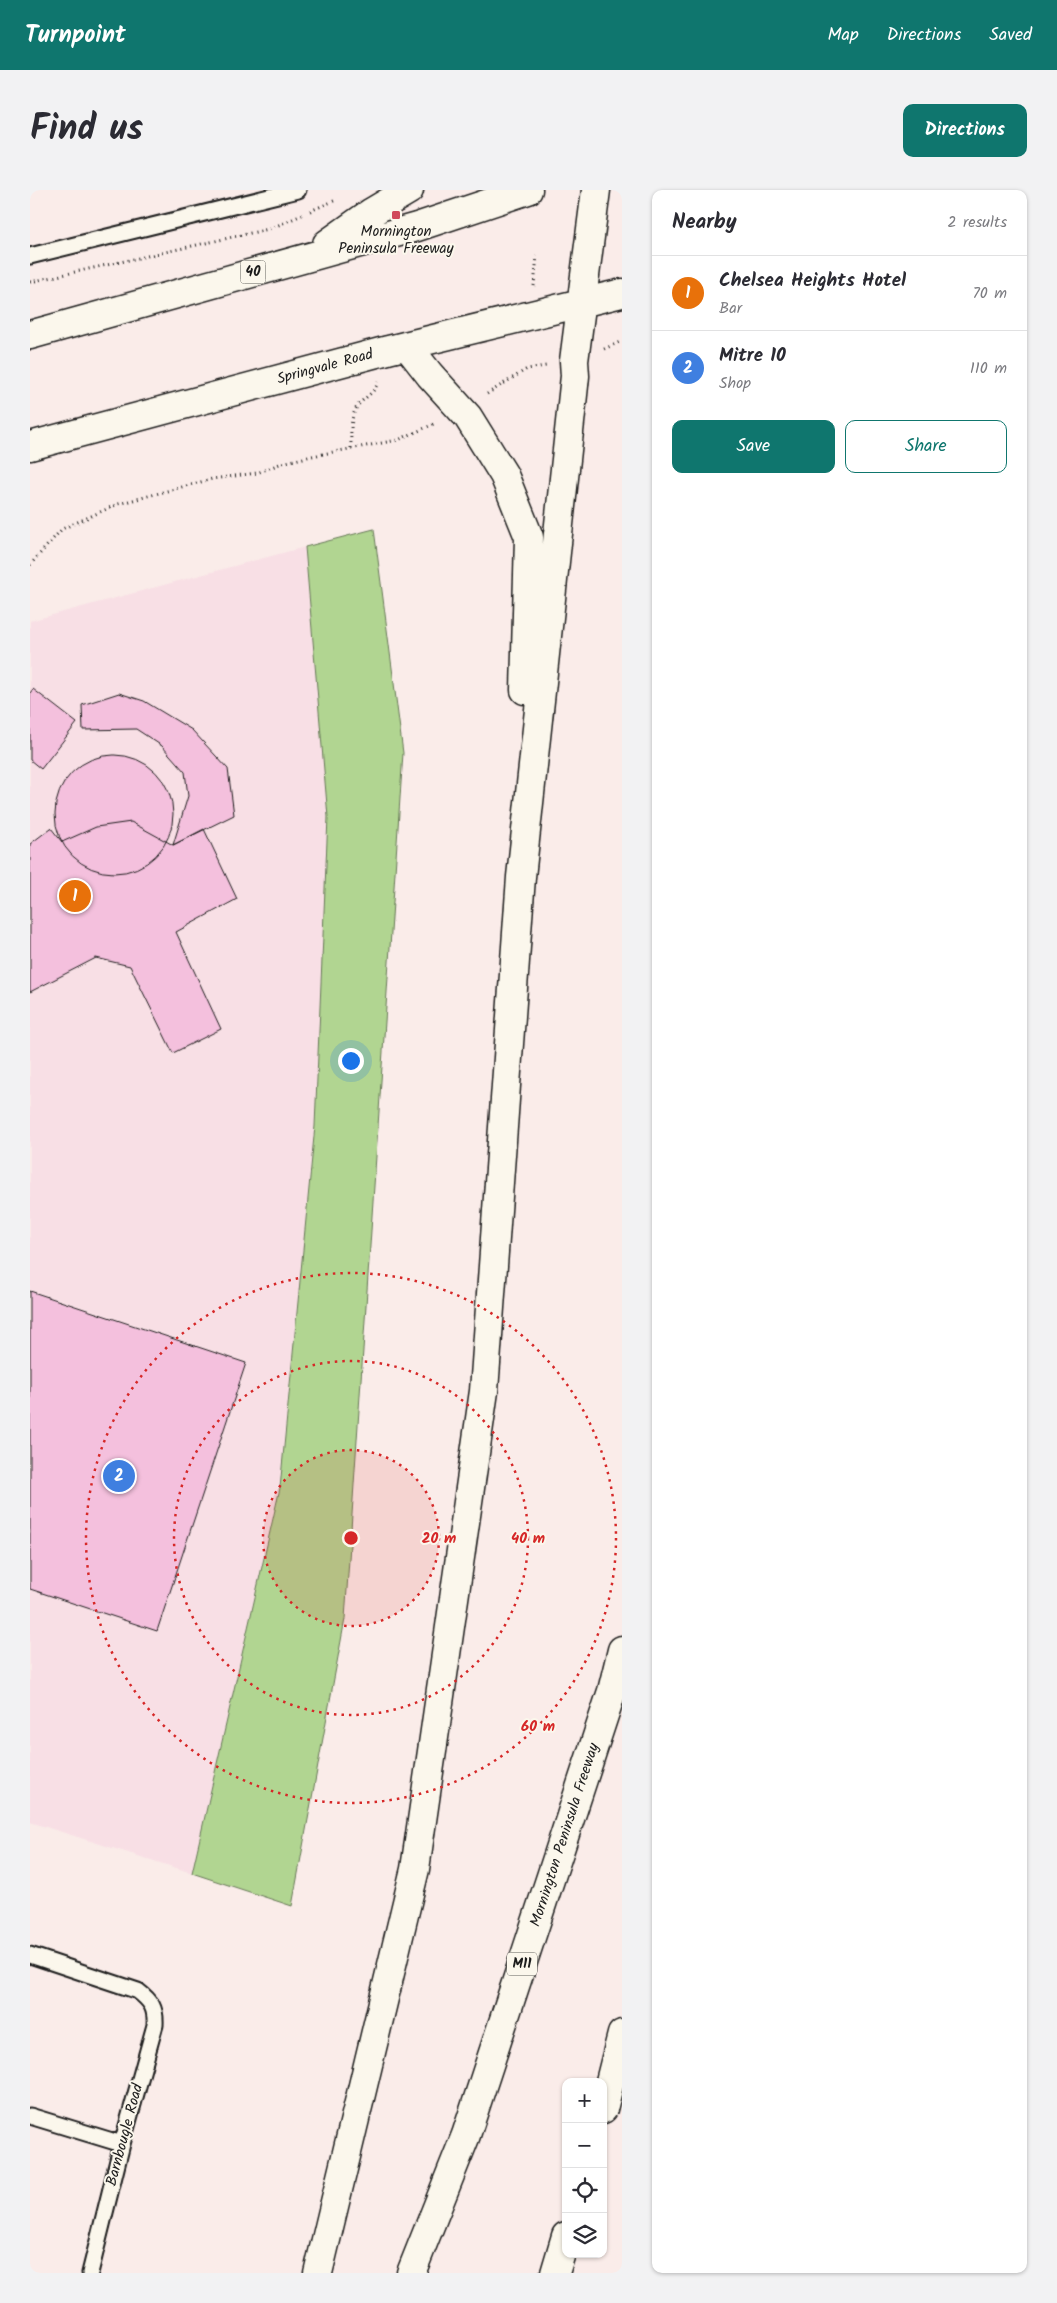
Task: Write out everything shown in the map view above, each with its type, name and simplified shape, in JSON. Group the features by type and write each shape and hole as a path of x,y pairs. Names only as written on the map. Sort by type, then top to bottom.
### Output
{"highway":[{"path":"311,255 372,212 409,190"},
{"name":"40","path":"30,335 311,255 417,227 528,190"},
{"path":"318,2273 413,1879 484,1391 522,877 573,396 574,361 596,190"},
{"name":"Springvale Road","path":"30,446 398,349 622,293"},
{"path":"398,349 430,375 459,406 504,475 528,537 522,877"},
{"name":"Mornington Peninsula Freeway","path":"411,2273 466,2135 612,1691 622,1650"},
{"path":"607,2093 622,2034"},
{"path":"554,2273 562,2248"}],"lane":[{"path":"30,256 298,190"},
{"name":"Barnbougle Road","path":"30,1955 138,1991 154,2006 155,2025 122,2144 90,2273"},
{"path":"30,2116 122,2144"}],"path":[{"path":"30,282 269,229 339,199"},
{"path":"534,289 537,256"},
{"path":"30,565 62,529 118,504 212,479 257,473 282,463 398,440 433,425 459,406 481,397 527,369 574,361 622,341"},
{"path":"351,448 353,415 358,404 376,388 398,349"}],"shaded area":[{"path":"305,547 328,817 315,1126 280,1488 192,1873 30,1822 30,621"}],"green space":[{"path":"374,529 403,753 345,1619 292,1906 192,1873 280,1488 315,1126 328,817 305,547"}],"building":[{"path":"33,689 77,723 41,769 30,760 30,693"},
{"path":"119,693 144,701 192,730 228,769 234,815 173,845 188,796 185,772 162,746 136,729 83,730 82,705"},
{"path":"114,755 137,759 156,772 169,791 173,814 169,837 156,856 137,869 114,873 91,869 72,856 59,837 55,814 59,791 72,772 91,759"},
{"path":"131,822 173,845 204,829 237,899 176,932 221,1029 173,1053 130,966 96,958 30,992 30,844 51,828 62,842 96,827"},
{"path":"30,1291 246,1363 157,1631 30,1589"}],"place":[{"name":"Mornington Peninsula Freeway","path":"396,215"},
{"name":"Chelsea Heights Hotel","path":"75,896"},
{"name":"Mitre 10","path":"119,1476"}]}
